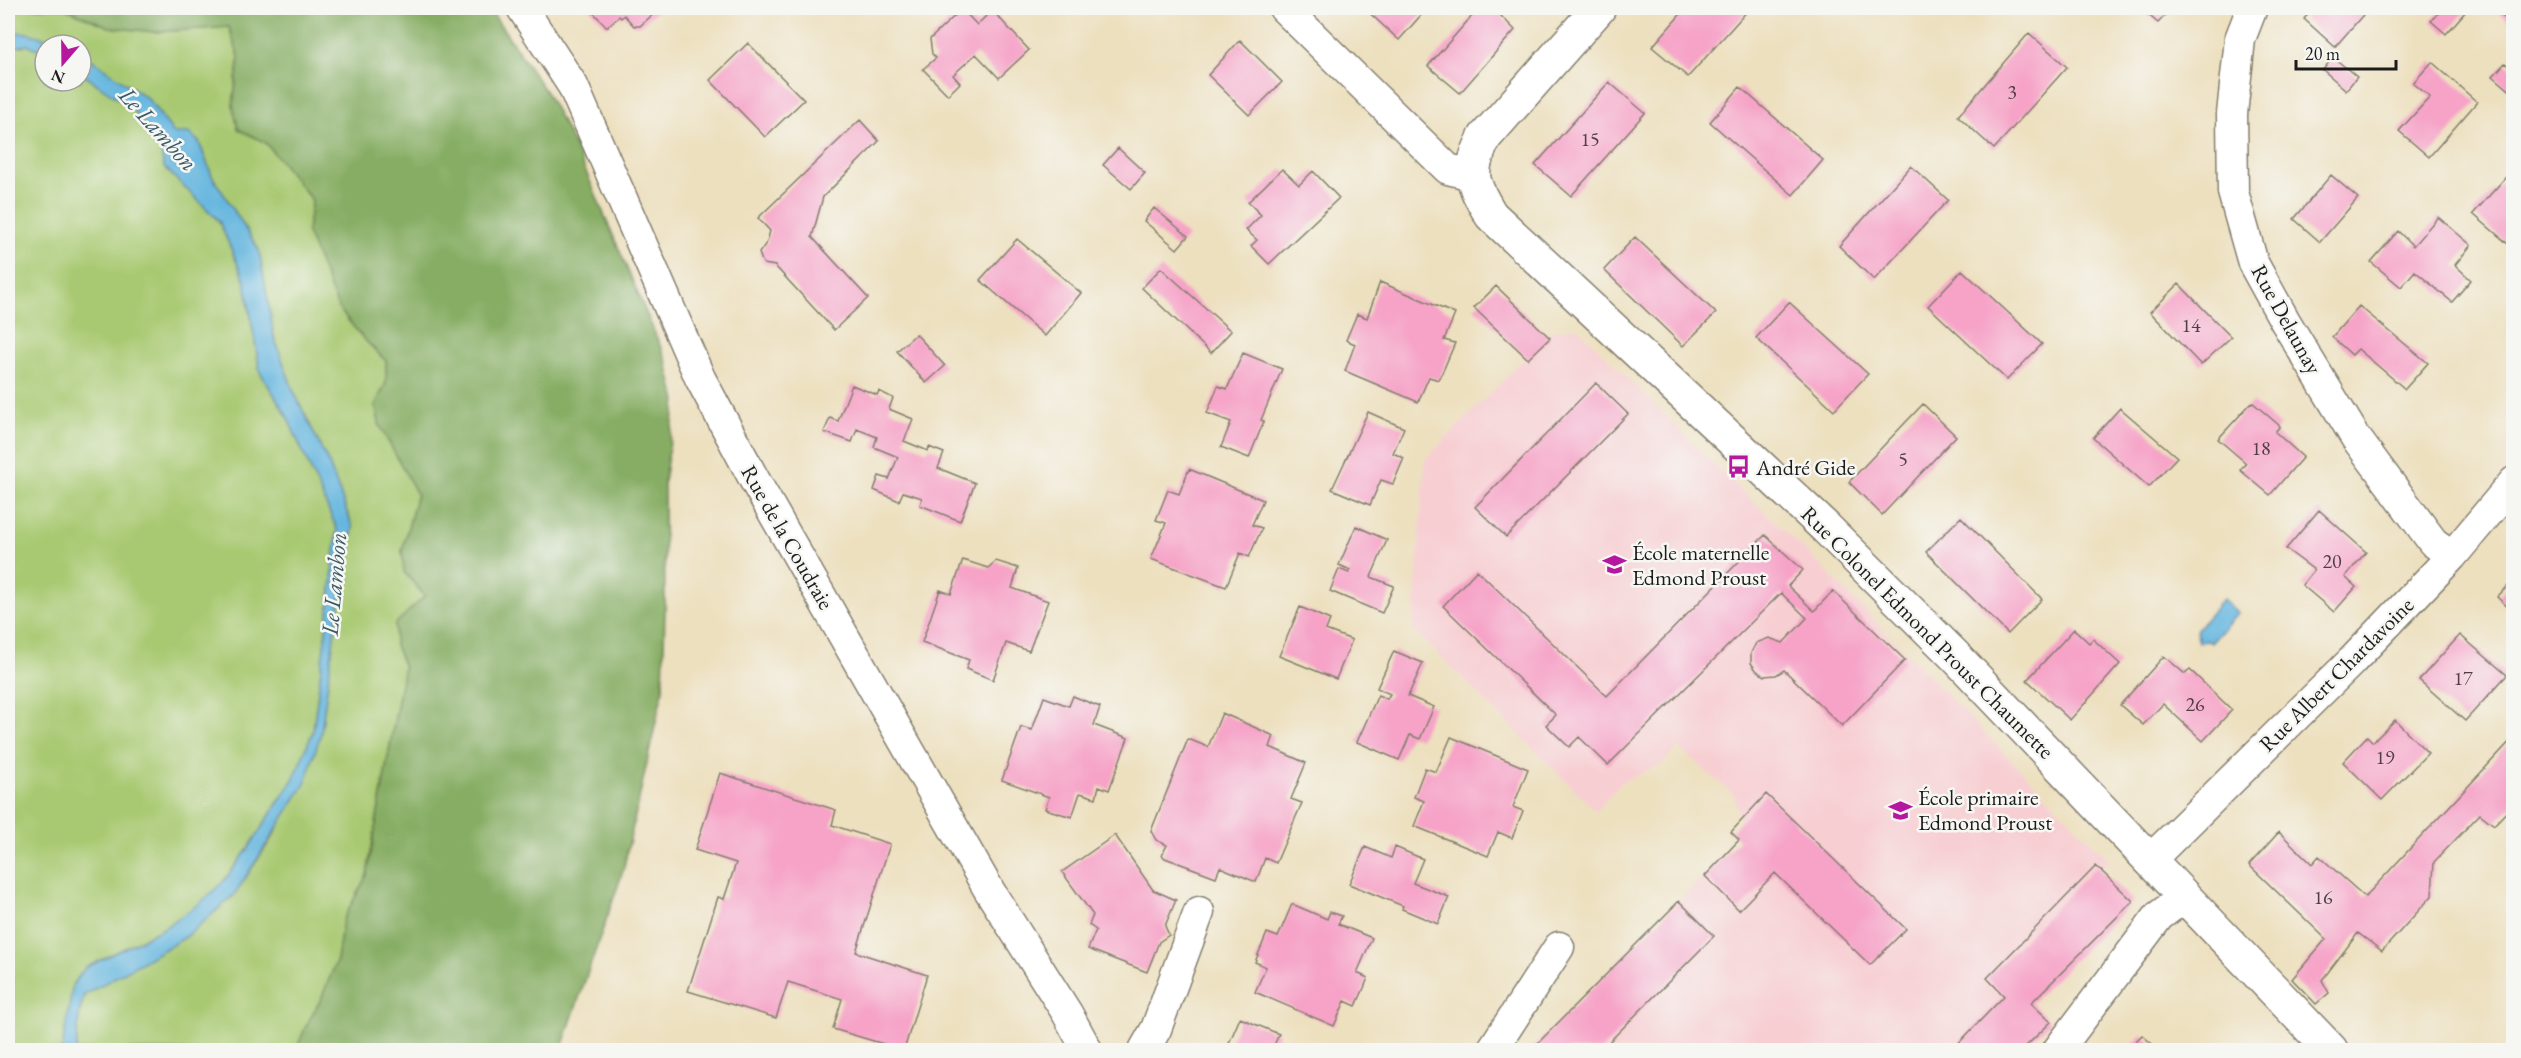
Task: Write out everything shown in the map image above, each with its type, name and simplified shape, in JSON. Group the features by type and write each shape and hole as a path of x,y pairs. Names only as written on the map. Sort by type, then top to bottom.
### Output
{"street":[{"name":"Rue de la Coudraie","path":"522,8 573,86 700,378 754,479 989,890 1067,1013 1087,1050"},
{"path":"1284,8 1448,170 1472,175 1477,153 1485,137 1599,8"},
{"name":"Rue Delaunay","path":"2252,8 2240,39 2232,114 2233,192 2253,263 2285,321 2356,438 2433,542 2452,556"},
{"name":"Rue Colonel Edmond Proust Chaumette","path":"1472,175 1478,194 1491,215 1825,527 1956,657 2331,1050"},
{"name":"Rue Albert Chardavoine","path":"2151,859 2351,662 2452,556 2514,482"},
{"path":"2058,1050 2159,916 2184,897"},
{"path":"1144,1050 1156,1029 1199,912"},
{"path":"1492,1050 1559,947"}],"shaded area":[{"path":"1577,327 1709,460 1814,559 2109,860 2099,870 2133,901 2032,1003 2051,1022 2022,1050 1531,1050 1739,840 1731,832 1740,820 1734,795 1678,747 1662,764 1622,782 1596,811 1413,629 1425,460 1551,331"}],"green space":[{"path":"8,8 64,8 109,27 155,32 229,27 239,57 233,106 238,128 266,143 312,200 308,233 339,309 386,361 386,383 375,405 380,426 417,494 402,551 404,572 425,596 395,645 404,667 367,875 343,920 337,960 299,1043 300,1050 76,1050 79,1014 84,995 186,937 235,894 274,835 321,733 335,629 353,528 329,464 293,390 274,337 259,250 212,176 199,142 174,133 148,99 93,60 93,33 33,33 33,36 8,32"},
{"path":"64,8 489,8 546,92 575,146 667,362 676,401 664,482 663,690 623,871 561,1050 300,1050 299,1043 337,960 343,920 367,875 404,667 395,645 395,624 425,596 404,572 402,551 417,494 380,426 375,405 386,383 386,361 339,309 307,233 312,200 266,143 238,129 233,106 239,57 229,27 155,32 109,27"},
{"path":"28,45 33,47 33,93 93,93 93,81 130,106 158,139 164,167 219,221 245,281 260,372 286,414 337,529 313,731 294,778 248,849 223,882 200,904 164,928 85,968 73,984 62,1050 8,1050 8,48"}],"water":[{"path":"8,32 33,34 33,47 28,45 8,48"},
{"name":"Le Lambon","path":"93,60 148,99 174,133 189,133 199,142 212,176 259,250 274,337 293,390 329,464 353,528 335,629 321,733 305,784 235,894 186,937 84,995 79,1014 76,1050 62,1050 73,984 85,968 164,928 200,903 223,882 248,849 294,778 313,731 337,529 286,414 260,372 245,281 219,221 164,167 158,139 130,107 93,81"},
{"path":"2223,599 2238,613 2211,643 2199,642 2196,630"}],"building":[{"path":"589,8 660,8 640,26 634,26 624,15 621,18 619,16 607,27"},
{"path":"1364,8 1415,8 1422,14 1399,40"},
{"path":"1479,8 1502,8 1498,13 1515,30 1460,93 1428,66"},
{"path":"1686,8 1750,8 1688,77 1652,47"},
{"path":"2140,8 2172,8 2158,23"},
{"path":"2313,8 2369,8 2335,47 2304,19"},
{"path":"2443,8 2462,8 2466,11 2446,34 2431,21"},
{"path":"2492,8 2514,8 2514,26"},
{"path":"962,9 977,25 992,10 1029,50 999,78 976,54 953,75 960,83 948,95 923,69 936,58 932,54 930,39"},
{"path":"2029,33 2067,67 1994,149 1958,116"},
{"path":"1240,40 1282,82 1249,115 1208,75"},
{"path":"748,43 804,100 765,137 710,80"},
{"path":"2333,57 2357,77 2346,90 2323,70"},
{"path":"2432,62 2477,102 2429,157 2399,131 2430,97 2413,83"},
{"path":"2505,63 2514,71 2514,94 2493,76"},
{"path":"1609,82 1645,113 1571,196 1535,165"},
{"path":"1740,87 1823,160 1793,195 1710,122"},
{"path":"860,120 879,141 823,197 812,237 868,298 834,330 775,266 764,264 759,253 767,242 770,231 758,218"},
{"path":"1118,148 1145,173 1131,189 1103,165"},
{"path":"1911,166 1948,200 1874,280 1839,246"},
{"path":"2514,168 2514,249 2473,214"},
{"path":"1282,169 1299,185 1313,171 1339,198 1269,264 1251,246 1257,240 1246,230 1261,215 1248,202"},
{"path":"2331,175 2358,198 2320,242 2294,219"},
{"path":"1154,208 1188,236 1177,249 1144,221"},
{"path":"2438,217 2471,245 2455,265 2471,280 2452,302 2415,271 2401,287 2371,262 2398,231 2413,246"},
{"path":"1635,237 1716,313 1683,346 1604,270"},
{"path":"1017,239 1081,293 1045,336 980,280"},
{"path":"1161,268 1231,331 1211,353 1142,288"},
{"path":"1962,270 2042,344 2007,380 1928,306"},
{"path":"1380,282 1455,314 1444,340 1455,343 1439,380 1429,377 1418,402 1345,371 1355,344 1346,340 1357,314 1367,318"},
{"path":"2179,284 2231,337 2201,365 2150,312"},
{"path":"1496,286 1550,338 1528,359 1474,308"},
{"path":"1789,302 1868,374 1834,410 1756,338"},
{"path":"2359,306 2428,363 2405,389 2358,349 2352,355 2332,337"},
{"path":"916,334 945,366 926,383 897,351"},
{"path":"1243,353 1282,369 1261,420 1264,421 1249,458 1221,447 1231,422 1207,413 1218,386 1227,389"},
{"path":"1596,383 1628,414 1506,537 1475,507"},
{"path":"852,385 877,395 879,391 893,398 889,409 913,419 904,441 928,451 929,447 944,453 938,468 975,483 960,521 920,505 922,498 903,492 899,501 874,490 879,476 889,479 898,457 874,447 877,437 857,429 852,442 824,432 830,418 838,421"},
{"path":"2252,402 2280,426 2275,432 2303,457 2270,495 2240,470 2246,463 2218,439"},
{"path":"1923,404 1956,436 1882,515 1849,482"},
{"path":"2120,408 2177,457 2149,487 2093,438"},
{"path":"1368,412 1404,428 1393,453 1404,458 1393,484 1381,480 1370,505 1332,489"},
{"path":"1189,469 1263,500 1252,525 1262,528 1249,557 1240,553 1226,587 1151,559 1166,523 1156,520 1168,490 1179,494"},
{"path":"2319,510 2366,552 2345,577 2356,587 2334,612 2302,585 2314,570 2286,549"},
{"path":"1961,517 2042,599 2008,634 1926,552"},
{"path":"1356,526 1387,540 1371,577 1394,586 1382,613 1330,591 1339,569 1349,573 1350,570 1339,565"},
{"path":"1765,535 1803,570 1788,586 1814,611 1833,591 1905,660 1842,726 1784,670 1776,675 1764,676 1751,663 1751,653 1756,643 1769,638 1783,643 1807,618 1781,593 1608,765 1579,737 1569,747 1546,725 1556,715 1443,606 1477,570 1607,696"},
{"path":"963,560 988,568 996,561 1018,568 1012,588 1048,601 1029,651 1006,643 993,680 966,669 969,660 922,642 940,590 951,594"},
{"path":"2514,580 2514,613 2497,597"},
{"path":"1300,607 1330,620 1326,630 1352,640 1336,679 1279,656"},
{"path":"2074,629 2089,643 2093,639 2120,664 2070,720 2027,680"},
{"path":"2460,635 2507,675 2465,721 2419,680"},
{"path":"1394,651 1423,663 1408,696 1434,707 1420,739 1410,735 1399,760 1357,742 1378,695 1387,699 1390,694 1377,688"},
{"path":"2164,656 2185,674 2190,670 2232,710 2203,741 2163,704 2143,725 2120,705"},
{"path":"1073,696 1100,707 1094,725 1128,738 1109,790 1099,786 1096,798 1080,793 1072,817 1045,809 1049,797 1002,780 1021,727 1032,730 1044,697 1069,706"},
{"path":"1222,713 1274,736 1270,747 1306,763 1291,799 1302,803 1276,863 1265,858 1256,882 1220,867 1216,877 1165,858 1162,855 1167,845 1156,840 1151,831 1188,739 1208,747"},
{"path":"2395,720 2428,753 2382,800 2343,762 2367,736 2373,742"},
{"path":"1451,737 1528,769 1513,807 1523,811 1512,838 1498,832 1488,856 1414,826 1424,801 1414,797 1425,768 1436,772"},
{"path":"2514,737 2514,804 2494,825 2480,814 2434,862 2432,896 2382,951 2358,933 2322,980 2329,993 2316,1004 2292,979 2326,939 2249,865 2279,832 2312,864 2319,856 2365,897"},
{"path":"720,773 836,810 832,825 890,844 856,952 927,975 904,1050 833,1029 842,999 788,982 776,1018 688,991 718,897 724,899 736,863 695,850"},
{"path":"1766,794 1906,929 1870,965 1775,873 1739,910 1705,876 1739,840 1731,832"},
{"path":"1115,835 1153,890 1176,900 1165,926 1169,935 1159,942 1147,972 1088,949 1096,930 1089,925 1093,915 1062,872"},
{"path":"1365,847 1391,858 1395,847 1423,859 1413,883 1449,897 1438,924 1402,909 1403,906 1349,884"},
{"path":"2096,866 2133,901 2031,1003 2051,1022 2022,1050 1952,1050 2004,996 1987,978"},
{"path":"1679,901 1714,936 1601,1050 1531,1050"},
{"path":"1292,904 1327,919 1330,912 1342,916 1338,924 1372,938 1357,973 1368,978 1364,988 1356,1006 1345,1001 1334,1026 1255,992 1266,967 1255,962 1267,933 1278,937"},
{"path":"1240,1018 1279,1034 1272,1050 1226,1050"},
{"path":"2142,1035 2159,1050 2127,1050"}],"place":[{"name":"André Gide","path":"1738,467"},
{"name":"École maternelle Edmond Proust","path":"1614,565"},
{"name":"École primaire Edmond Proust","path":"1900,810"}]}
